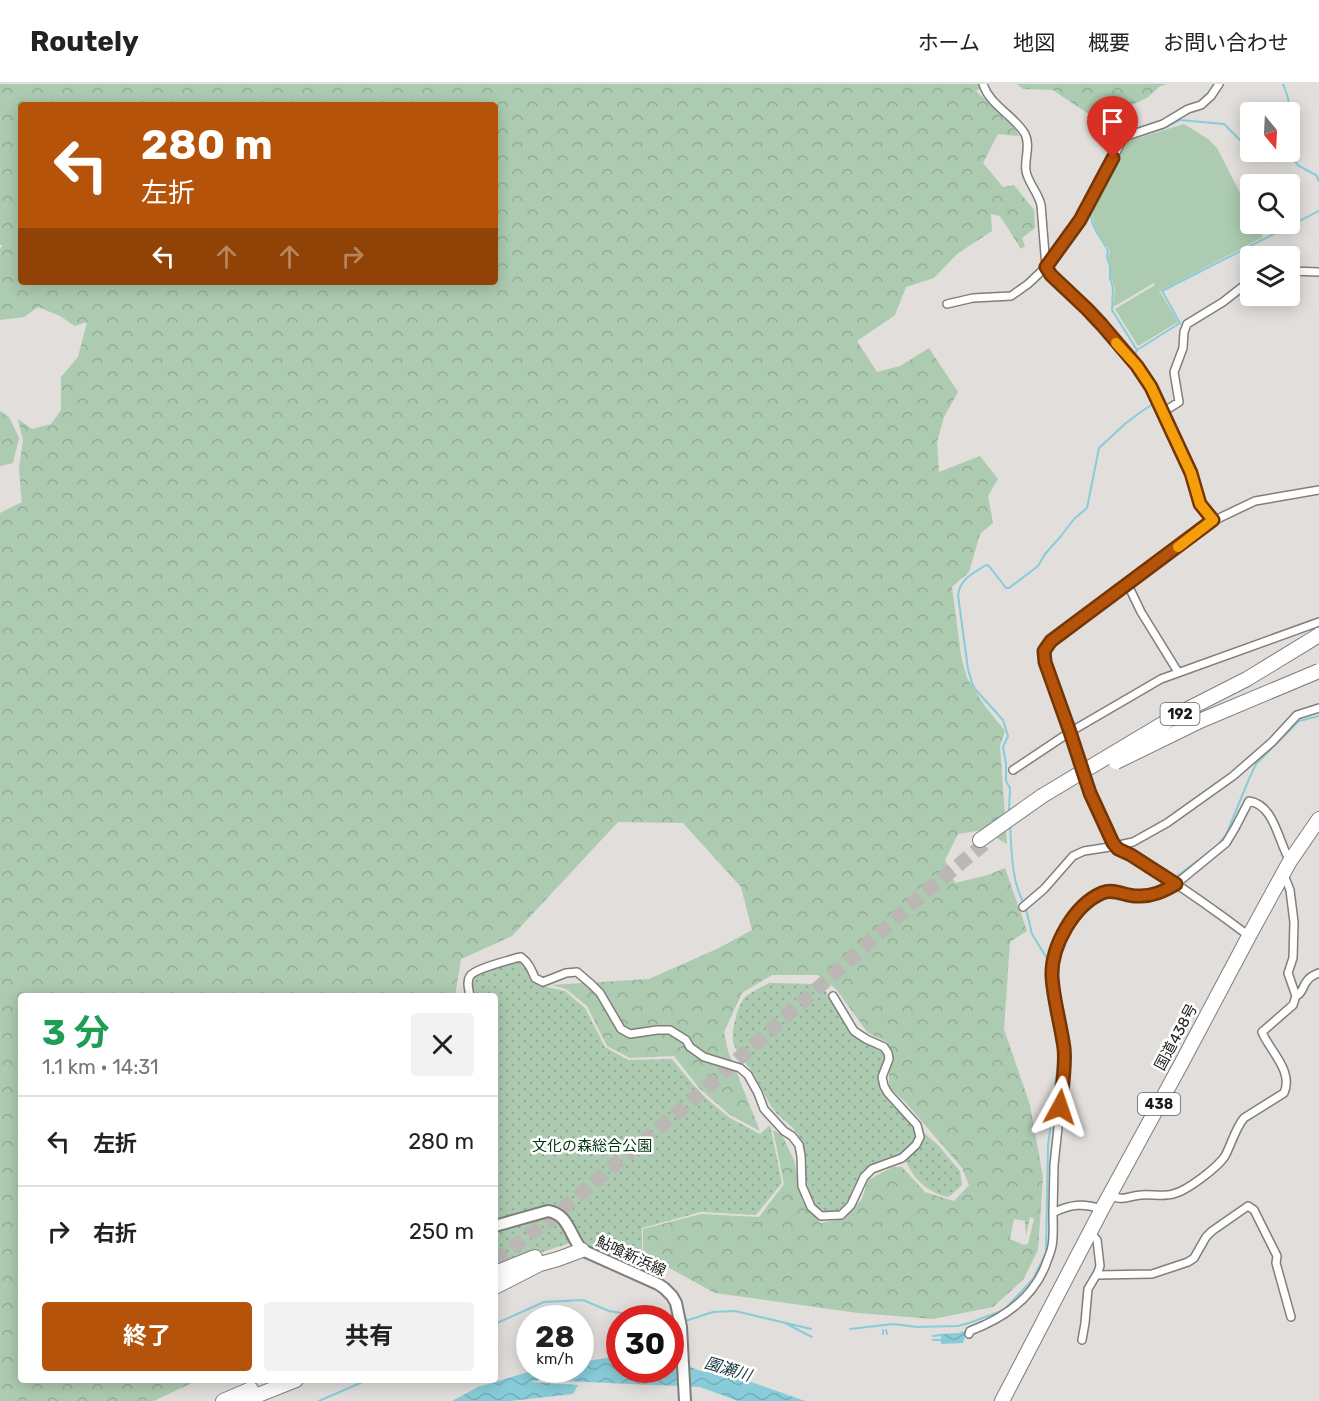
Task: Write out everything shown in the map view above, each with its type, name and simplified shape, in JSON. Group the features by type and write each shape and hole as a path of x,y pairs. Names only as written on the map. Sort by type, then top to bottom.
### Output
{"highway":[{"name":"192","path":"982,842 1104,758 1184,711 1247,679 1319,635"},
{"name":"192","path":"1044,799 1165,737 1319,671"},
{"name":"国道438号","path":"1004,1397 1249,936 1290,861 1319,819"},
{"path":"498,1272 526,1260 579,1248"},
{"path":"498,1285 540,1264 558,1260 579,1248"},
{"path":"216,1401 251,1383"},
{"path":"223,1401 267,1383"},
{"path":"242,1401 281,1383"},
{"path":"242,1401 288,1383"}],"main road":[{"path":"498,1225 548,1211 554,1212 570,1228 573,1240 579,1248"},
{"name":"鮎喰新浜線","path":"579,1248 664,1288 672,1296 681,1327 685,1401"}],"street":[{"path":"983,84 989,97 1017,124 1027,138 1026,169 1041,205 1046,267 1137,366 1151,387 1191,473 1200,504 1213,520"},
{"path":"947,304 973,298 1011,296 1028,284 1046,267 1080,220 1124,137 1162,124 1188,109 1201,105 1219,84"},
{"path":"1300,271 1319,272"},
{"path":"1163,412 1179,402 1174,372 1183,348 1187,324 1240,289"},
{"path":"1249,936 1176,884 1118,849 1090,793 1045,662 1044,651 1051,641 1213,520 1255,501 1319,490"},
{"path":"1128,585 1141,612 1178,672"},
{"path":"1013,770 1070,732 1161,679 1319,622"},
{"path":"1023,907 1044,889 1072,856 1084,851 1133,842 1149,834 1197,804 1233,776 1272,742 1297,715 1319,708"},
{"path":"969,1334 970,1331 1008,1312 1025,1299 1043,1272 1052,1248 1054,1166 1064,1050 1052,975 1056,951 1066,927 1078,911 1101,894 1111,891 1137,896 1153,895 1176,884 1226,843 1249,801 1256,802 1271,815 1290,861"},
{"path":"1282,876 1290,890 1294,922 1293,958 1288,973 1296,996"},
{"path":"469,993 469,977 473,973 521,957 530,965 535,978 543,982 566,973 577,972 600,993 621,1029 630,1034 670,1030 686,1040 690,1047 704,1057 740,1068 748,1075 764,1109 799,1145 804,1194 811,1207 821,1216 841,1215 851,1205 864,1177 872,1169 902,1158 916,1145 920,1137 917,1125 884,1086 882,1077 889,1059 888,1053 884,1047 854,1030 833,996"},
{"path":"1110,1195 1119,1199 1141,1195 1175,1194 1214,1169 1225,1156 1244,1118 1284,1093 1286,1078 1283,1069 1265,1041 1262,1032 1293,1005 1296,996 1302,991 1309,978 1319,973"},
{"path":"1053,1213 1074,1204 1102,1209"},
{"path":"1097,1275 1152,1274 1188,1262 1194,1258 1212,1231 1248,1206 1254,1210 1277,1256 1276,1263 1291,1317"},
{"path":"1082,1340 1088,1289 1100,1266 1097,1240 1090,1232"}],"green space":[{"path":"0,84 988,84 976,91 1012,125 1019,136 998,134 983,163 1003,187 1014,185 1034,210 1035,228 1022,238 1025,246 1021,249 1000,216 991,214 992,231 957,254 934,278 906,287 895,315 857,341 877,372 900,366 929,348 958,392 944,417 937,442 939,472 980,456 998,479 988,496 993,523 980,534 969,572 952,587 961,656 967,678 984,705 1005,731 1000,746 1007,844 983,830 958,834 945,860 955,883 988,875 1005,868 1027,931 1010,942 1004,1029 1030,1105 1043,1177 1038,1250 1023,1280 993,1307 933,1319 858,1313 715,1293 660,1263 643,1250 643,1229 701,1214 759,1217 784,1184 773,1130 782,1135 794,1160 802,1200 820,1223 844,1219 862,1199 868,1180 893,1167 902,1167 925,1192 954,1201 969,1185 962,1168 906,1103 889,1087 889,1073 893,1058 887,1042 868,1033 836,989 818,975 772,975 742,993 724,1032 728,1051 760,1131 730,1115 699,1088 674,1056 630,1058 607,1046 587,1006 566,989 551,985 649,979 719,948 752,930 741,887 683,823 618,822 512,936 461,959 455,993 18,993 18,1383 192,1383 154,1401 0,1401 0,513 22,502 19,468 23,440 18,419 32,429 51,424 61,410 61,377 78,357 87,322 75,326 60,316 38,307 24,317 0,320 0,249 3,245 0,245","holes":["1030,1217 1034,1219 1028,1244 1024,1245 1010,1239 1014,1219 1025,1221 1026,1236"]},
{"path":"1017,84 1167,84 1159,87 1147,98 1112,114 1087,113 1053,90 1023,89"},
{"path":"1184,124 1208,139 1217,148 1240,193 1240,234 1261,234 1263,237 1246,246 1240,246 1240,249 1160,291 1157,287 1178,322 1138,346 1115,309 1155,285 1154,283 1113,307 1115,288 1108,258 1110,250 1096,228 1093,217 1098,199 1128,141"},
{"path":"0,411 9,417 19,438 13,463 0,466"},
{"name":"文化の森総合公園","path":"517,962 525,966 530,979 542,986 565,991 585,1008 605,1047 628,1060 672,1059 701,1094 730,1118 760,1134 770,1125 782,1183 756,1215 701,1212 642,1228 642,1251 628,1267 601,1256 579,1240 498,1268 498,993 473,993 472,985 475,976 492,968"},
{"path":"769,983 821,984 852,1032 882,1048 886,1055 879,1081 886,1096 915,1126 916,1138 900,1154 867,1169 846,1203 834,1211 825,1211 817,1207 812,1199 806,1178 802,1145 797,1133 773,1109 734,1045 734,1027 742,1001 750,993"},
{"path":"921,1130 938,1145 960,1171 962,1185 949,1197 928,1189 922,1184 912,1173 905,1159"}],"water":[{"path":"967,1330 963,1343 941,1344 941,1334"},
{"path":"606,1358 606,1383 594,1382 594,1360"},
{"path":"684,1364 698,1370 751,1382 805,1401 738,1401 700,1387 609,1383 684,1383"},
{"path":"516,1376 516,1383 578,1385 573,1394 510,1401 452,1401 478,1387 498,1383 498,1381"}],"waterway":[{"path":"1283,84 1289,102"},
{"path":"1137,350 1112,310 1113,288 1107,257 1108,250 1096,231 1091,212 1124,145 1131,138 1164,128 1180,120 1224,124 1240,140"},
{"path":"1295,162 1316,175 1319,181"},
{"path":"1148,378 1134,356 1137,350 1180,323 1162,291 1319,211"},
{"path":"1155,387 1160,400"},
{"path":"1009,811 1010,788 1006,781 1003,747 1008,736 1003,720 972,683 968,669 959,589 968,577 986,565 1006,588 1038,566 1074,519 1087,508 1099,448 1126,423 1155,403"},
{"path":"1216,847 1226,835 1256,764 1299,721 1319,716"},
{"path":"1010,826 1014,874 1023,902"},
{"path":"1173,879 1212,850"},
{"path":"850,1329 893,1324 917,1327 958,1326 969,1323 1004,1310 1033,1279 1046,1253 1048,1146 1059,1054 1047,990 1048,960 1053,940 1062,923 1092,892 1112,886 1136,891 1160,889 1168,882"},
{"path":"1026,909 1032,934 1048,960"},
{"path":"498,1323 544,1302 583,1300 606,1310"},
{"path":"684,1321 713,1312 735,1311 811,1329"},
{"path":"785,1323 812,1337"},
{"path":"886,1330 887,1334"},
{"path":"933,1336 941,1335"},
{"path":"933,1340 944,1340"},
{"path":"319,1401 360,1383"}],"tunnel":[{"path":"498,1259 550,1219 690,1102 921,896 984,844"}],"slow traffic":[{"path":"1116,343 1137,366 1151,387 1191,473 1200,504 1213,520 1178,547"}],"route":[{"path":"1060,1107 1064,1050 1052,975 1056,951 1066,927 1078,911 1101,894 1111,891 1137,896 1153,895 1176,884 1118,849 1113,843 1090,793 1050,680 1044,651 1051,641 1213,520 1200,504 1191,473 1151,387 1137,366 1102,325 1051,275 1046,267 1080,220 1113,158"}],"water label":[{"name":"園瀬川","path":"728,1369"}]}
